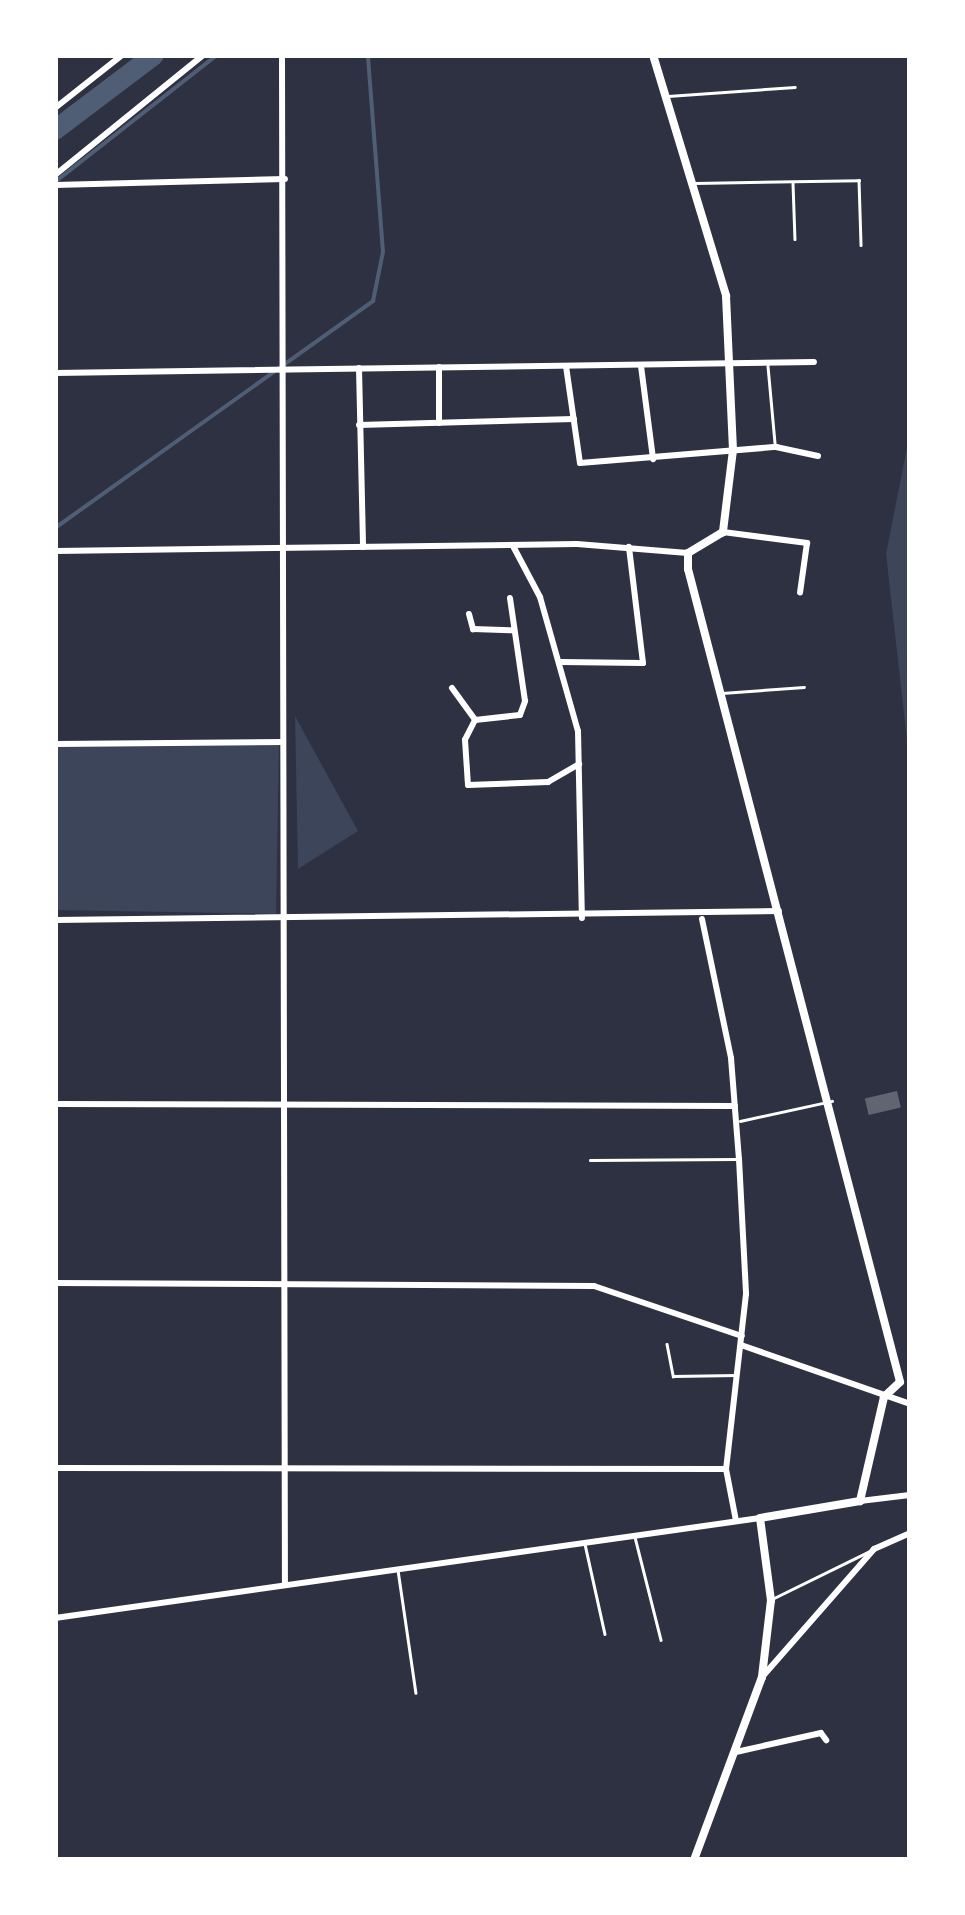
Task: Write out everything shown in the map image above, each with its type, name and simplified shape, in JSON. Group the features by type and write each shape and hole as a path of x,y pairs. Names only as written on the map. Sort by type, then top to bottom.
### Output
{"street":[{"path":"55,108 122,55"},
{"path":"55,175 203,55"},
{"path":"282,55 285,180 276,371 284,742 285,1585"},
{"path":"653,55 726,296 732,450 722,532"},
{"path":"55,186 285,180"},
{"path":"55,373 814,362"},
{"path":"566,366 580,463 776,448 818,456"},
{"path":"641,366 653,460"},
{"path":"438,367 438,423"},
{"path":"358,368 363,548"},
{"path":"359,425 574,419"},
{"path":"55,551 628,546 688,553 722,532 807,543 800,593"},
{"path":"513,546 561,662 579,764 582,918"},
{"path":"561,662 643,662 628,546"},
{"path":"688,553 721,693 898,1358 900,1382 884,1398 860,1501"},
{"path":"475,720 520,715 528,682 510,630 510,598"},
{"path":"468,614 473,630 510,630"},
{"path":"452,688 475,720"},
{"path":"475,720 465,740 468,785 548,782 579,764"},
{"path":"55,744 284,742"},
{"path":"55,920 702,919 781,911"},
{"path":"702,919 736,1106 739,1159 742,1341 726,1469 736,1521"},
{"path":"55,1104 283,1100 736,1106"},
{"path":"55,1283 594,1286 884,1398 910,1404"},
{"path":"55,1468 726,1469"},
{"path":"55,1618 910,1496"},
{"path":"694,1860 762,1676 771,1600 760,1518"},
{"path":"762,1676 874,1549 910,1533"},
{"path":"736,1752 821,1733 826,1740"}],"lane":[{"path":"666,96 795,87"},
{"path":"693,183 860,180 861,245"},
{"path":"794,182 795,238"},
{"path":"768,365 776,448"},
{"path":"721,693 804,686"},
{"path":"736,1122 832,1101"},
{"path":"590,1160 739,1159"},
{"path":"667,1344 673,1376 738,1375"},
{"path":"635,1536 661,1640"},
{"path":"585,1542 605,1634"},
{"path":"771,1600 874,1549"},
{"path":"398,1569 416,1693"}],"shaded area":[{"path":"910,432 910,767 886,554"},
{"path":"295,716 358,831 298,869"},
{"path":"55,741 279,745 276,914 55,910"}],"building":[{"path":"897,1091 901,1108 869,1115 865,1098"}],"waterway":[{"path":"55,130 154,55"},
{"path":"55,182 217,55"},
{"path":"55,528 373,301 383,252 368,55"}]}
